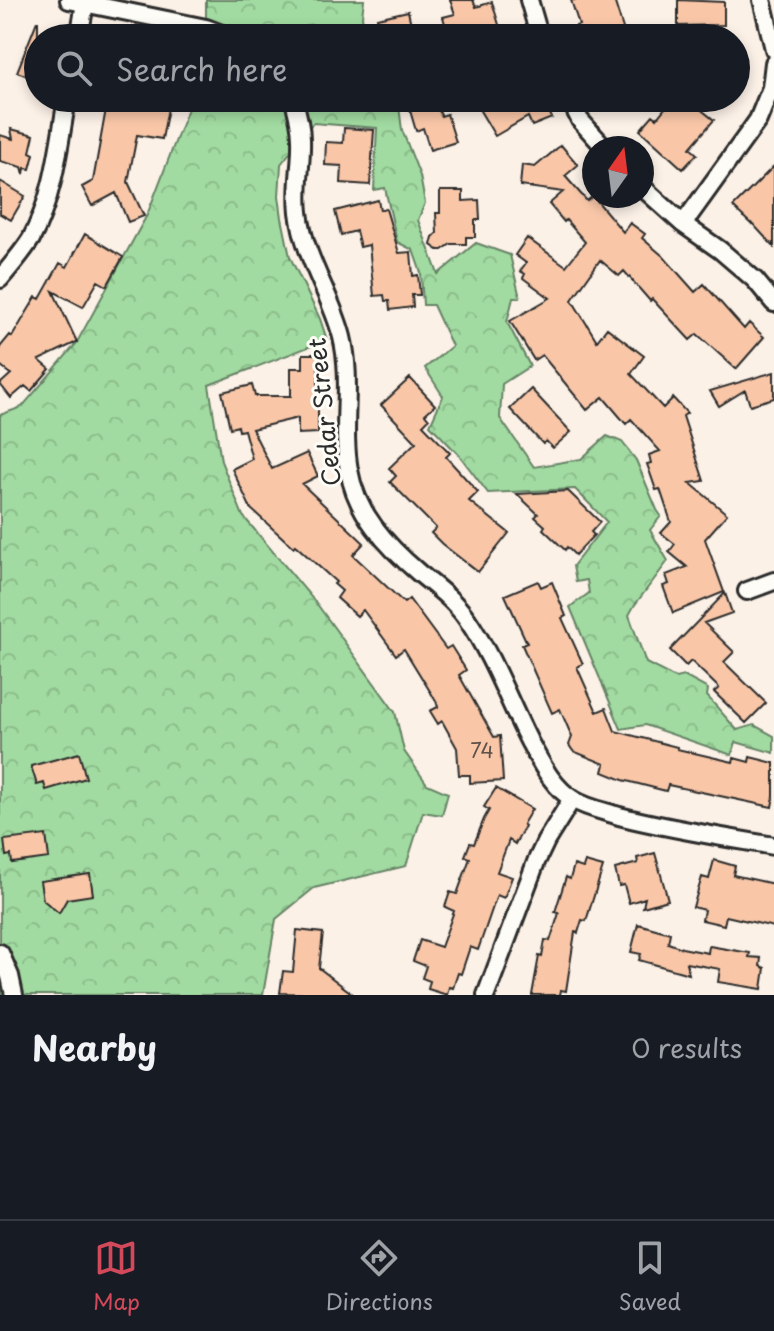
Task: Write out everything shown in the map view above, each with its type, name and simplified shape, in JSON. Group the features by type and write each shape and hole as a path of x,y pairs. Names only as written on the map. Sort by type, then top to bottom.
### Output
{"street":[{"path":"529,0 536,24"},
{"path":"762,0 774,49"},
{"path":"78,24 77,2 107,4 190,24"},
{"path":"683,224 758,120 771,88 774,63"},
{"path":"0,279 30,240 39,220 51,183 64,112"},
{"name":"Cedar Street","path":"297,112 301,142 299,215 311,261 337,320 347,360 346,444 349,471 357,498 386,544 444,593 466,617 544,769 572,799"},
{"path":"576,112 594,136"},
{"path":"654,198 755,280 774,303"},
{"path":"747,591 774,581"},
{"path":"486,995 536,862 572,799 589,807 644,822 774,846"},
{"path":"0,953 14,995"}],"green space":[{"path":"206,0 364,0 363,24 206,22"},
{"path":"187,112 400,112 402,130 420,176 425,203 418,220 438,274 476,243 510,255 520,298 513,298 507,322 530,366 502,384 500,418 534,467 581,459 607,436 622,442 636,460 661,516 650,530 668,561 629,615 646,663 675,678 684,676 708,689 707,696 737,730 754,725 774,736 774,753 736,742 732,755 645,725 621,729 570,607 589,593 587,580 576,582 573,566 607,522 575,489 488,493 459,455 430,425 443,396 425,368 452,346 433,305 423,305 421,273 413,250 397,242 385,188 374,190 377,128 313,123 281,164 279,196 290,257 327,340 209,385 221,461 243,516 317,604 395,712 404,751 427,784 448,793 442,815 423,812 406,866 314,888 276,919 263,995 0,995 0,415 22,407 76,344 147,215"}],"building":[{"path":"450,0 473,0 476,7 492,2 499,24 445,24 443,17 455,14"},
{"path":"571,0 614,0 622,24 579,24"},
{"path":"678,0 724,2 724,24 678,24"},
{"path":"408,11 411,24 378,24 377,18"},
{"path":"24,54 24,75 17,72"},
{"path":"105,112 167,112 162,139 137,135 128,182 144,216 128,222 116,193 92,206 82,187 93,181"},
{"path":"410,112 447,114 456,142 430,150 423,128 416,131"},
{"path":"481,112 549,112 552,118 532,126 528,117 495,136"},
{"path":"662,112 704,112 714,120 690,148 697,154 683,169 654,143 654,136 647,136 640,130 653,115 657,118"},
{"path":"344,128 374,130 370,185 341,183 342,166 325,165 326,142 343,143"},
{"path":"11,129 34,135 30,152 34,154 30,169 25,168 24,174 22,167 0,161 0,135 13,139"},
{"path":"561,145 578,165 565,176 582,195 582,208 603,208 623,232 630,223 645,234 642,238 695,292 704,284 744,329 749,323 764,337 736,369 697,334 690,340 624,271 619,276 600,260 572,300 597,341 607,328 644,356 631,374 663,408 673,398 687,413 683,416 704,481 690,483 727,514 705,539 724,592 673,613 663,586 669,584 666,575 687,567 669,552 675,544 661,533 671,522 660,489 656,490 647,464 651,463 649,455 660,451 631,419 626,424 603,397 587,410 542,355 534,360 510,321 550,298 523,278 525,274 520,271 526,263 515,255 527,238 566,266 585,242 549,204 563,192 520,186 522,165 535,167"},
{"path":"774,166 774,247 733,207"},
{"path":"0,181 25,196 11,220 0,214"},
{"path":"440,191 463,191 463,201 479,200 480,220 475,220 475,237 466,237 466,244 451,244 438,250 431,245 437,233 436,213 440,213"},
{"path":"378,200 380,210 386,209 399,253 411,252 413,276 418,275 420,295 412,295 413,307 390,310 389,301 385,301 384,295 374,296 369,245 360,247 356,231 341,235 335,211"},
{"path":"85,234 123,257 107,286 98,281 83,307 53,291 77,342 39,360 50,369 31,391 25,386 11,398 0,384 11,374 0,365 0,347 10,335 12,337 36,297 40,299 60,263 67,267"},
{"path":"303,354 318,354 318,433 298,434 298,418 252,429 272,469 307,453 318,476 302,484 364,543 353,555 404,603 409,599 446,649 451,646 466,670 459,675 494,737 500,736 503,781 470,783 470,775 459,775 457,748 442,721 438,724 430,711 438,707 436,701 404,649 396,655 363,610 357,616 337,598 342,591 334,584 336,582 251,509 232,469 252,459 244,430 239,431 238,426 230,428 222,392 252,385 255,396 291,396 291,368 303,368"},
{"path":"774,372 774,398 750,405 745,390 719,406 710,391"},
{"path":"410,378 435,405 425,414 429,419 423,425 450,453 446,457 478,492 469,501 509,533 478,572 431,533 436,528 390,482 396,476 389,468 416,442 381,405"},
{"path":"531,389 571,432 553,448 546,441 543,444 510,409"},
{"path":"568,491 600,522 591,532 594,535 575,555 567,547 565,550 543,529 545,526 535,517 538,514 517,494"},
{"path":"538,581 541,587 552,582 566,616 562,618 583,664 577,667 597,712 606,708 615,731 733,762 734,758 749,762 750,757 774,763 772,807 668,785 666,791 623,780 603,772 605,764 573,751 569,745 572,737 560,709 552,713 522,645 527,643 505,595"},
{"path":"725,593 732,613 704,623 734,652 724,662 766,703 746,723 714,692 719,688 691,661 686,666 670,650"},
{"path":"79,753 86,778 46,790 44,783 37,785 31,766"},
{"path":"496,788 532,809 515,844 509,840 497,872 512,877 504,898 497,895 478,950 470,947 461,974 458,973 447,995 428,989 430,981 422,978 426,966 413,961 420,940 441,947 454,911 445,907 450,892 457,894 470,858 465,856 470,843 474,844 489,810 484,807"},
{"path":"46,835 49,858 12,863 11,855 6,856 4,840"},
{"path":"655,853 668,900 643,907 645,898 629,903 624,885 619,886 615,869 638,863 637,858"},
{"path":"714,860 735,866 733,875 774,884 774,927 726,916 724,925 702,920 704,910 693,907 702,877 709,879"},
{"path":"585,862 603,867 586,921 582,920 578,933 575,932 566,991 561,990 560,995 532,995 539,956 542,957 545,940 550,941 566,877 570,879 574,865 583,868"},
{"path":"90,874 93,895 67,899 59,913 43,900 40,881"},
{"path":"638,924 670,933 668,943 682,948 708,953 709,946 761,958 760,966 765,968 762,989 718,982 720,969 686,963 689,974 639,960 641,954 631,952"},
{"path":"297,930 323,933 319,968 354,995 280,993 283,971 293,972"}]}
